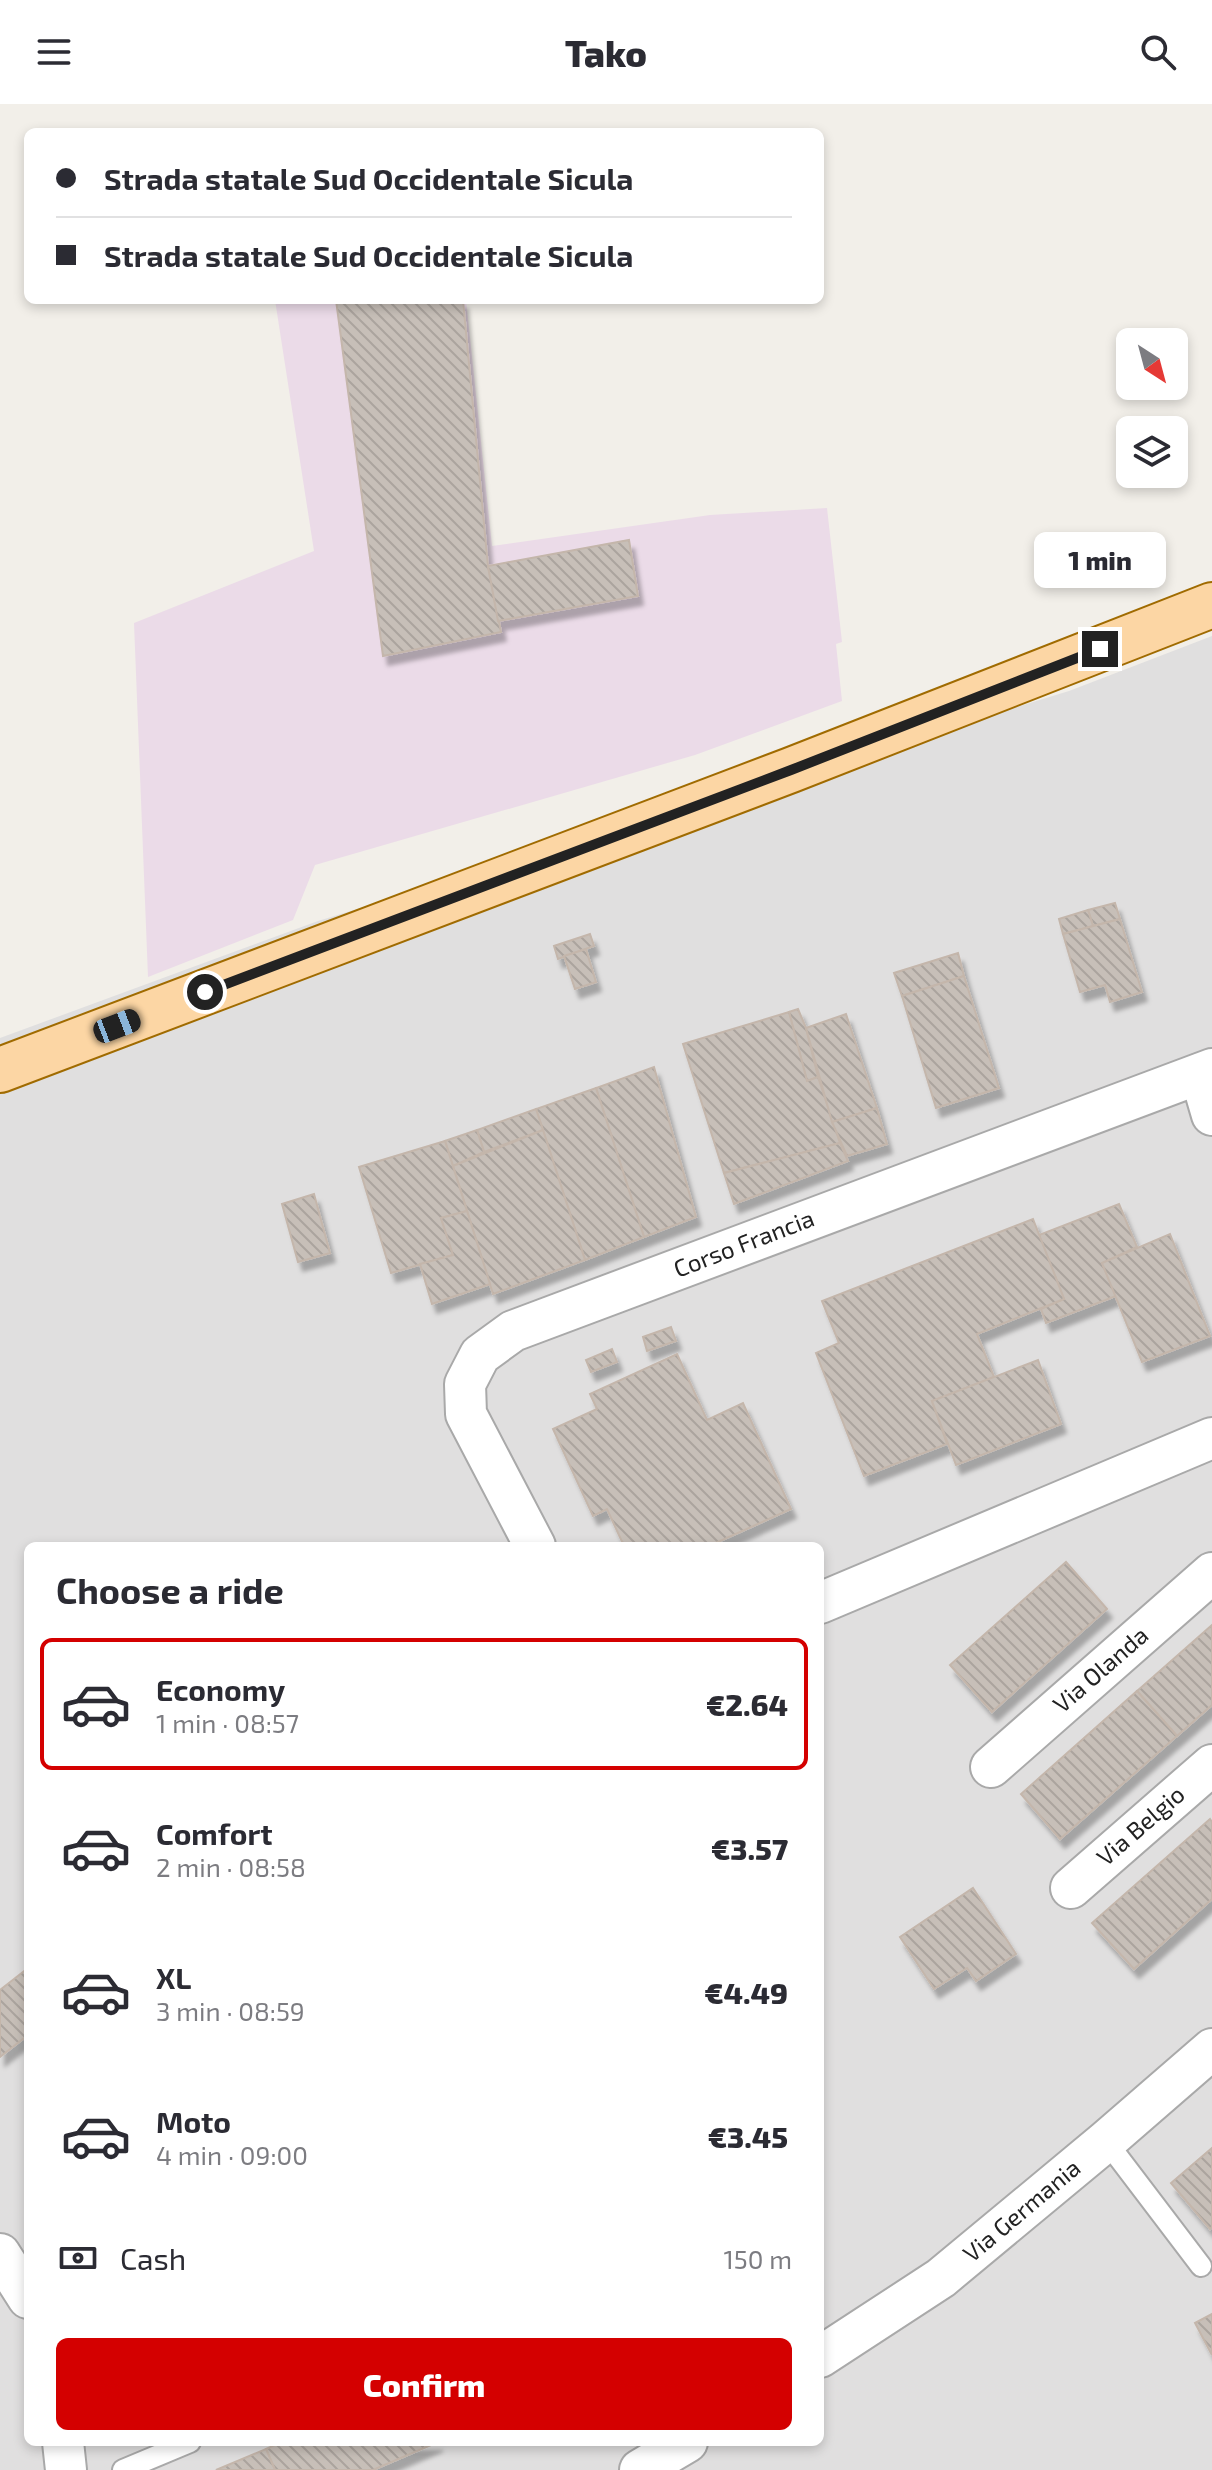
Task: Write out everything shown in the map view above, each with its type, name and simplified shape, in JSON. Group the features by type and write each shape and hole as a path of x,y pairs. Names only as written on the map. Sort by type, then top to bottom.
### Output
{"main road":[{"path":"0,1070 806,764 1212,605"}],"street":[{"path":"1206,1071 1212,1115"},
{"name":"Corso Francia","path":"533,1542 466,1414 465,1384 480,1355 513,1331 1206,1071"},
{"path":"824,1601 1212,1438"},
{"name":"Via Olanda","path":"991,1767 1212,1573"},
{"name":"Via Belgio","path":"1071,1888 1212,1765"},
{"name":"Via Germania","path":"824,2354 941,2278 1212,2049"},
{"path":"63,2446 66,2470"},
{"path":"640,2470 680,2446"}],"lane":[{"path":"1106,2141 1201,2266"},
{"path":"123,2470 180,2446"}],"shaded area":[{"path":"276,304 466,304 492,546 710,515 827,508 842,642 836,644 842,701 695,755 315,865 293,920 148,977 134,623 314,551"},
{"path":"1212,636 1212,2470 0,2470 0,1038 318,921 1069,691"}],"building":[{"path":"337,304 463,304 488,566 501,632 383,656"},
{"path":"629,540 638,596 498,621 488,566"},
{"path":"1115,903 1120,919 1093,926 1088,910"},
{"path":"1088,910 1093,926 1063,934 1059,919"},
{"path":"1120,919 1142,992 1110,1002 1105,985 1080,992 1063,934"},
{"path":"590,934 594,946 558,959 554,946"},
{"path":"586,949 596,982 575,989 564,956"},
{"path":"958,953 964,976 902,996 894,973"},
{"path":"964,976 999,1088 936,1108 902,996"},
{"path":"798,1009 818,1077 807,1081 789,1012"},
{"path":"789,1012 807,1081 818,1077 840,1143 724,1173 683,1044"},
{"path":"846,1014 877,1108 832,1122 806,1028"},
{"path":"654,1067 696,1217 644,1237 596,1088"},
{"path":"596,1088 644,1237 585,1260 536,1109"},
{"path":"877,1108 887,1144 847,1156 832,1122"},
{"path":"536,1109 543,1130 484,1152 477,1130"},
{"path":"477,1130 484,1152 453,1166 445,1141"},
{"path":"543,1130 585,1260 493,1294 453,1166"},
{"path":"445,1141 467,1211 441,1218 453,1255 391,1273 359,1167"},
{"path":"840,1143 848,1161 734,1204 724,1173"},
{"path":"314,1194 330,1253 298,1262 282,1204"},
{"path":"1119,1204 1137,1247 1102,1263 1116,1296 1046,1323 1041,1309 1064,1299 1039,1235"},
{"path":"467,1211 490,1284 432,1304 420,1264 453,1255 441,1218"},
{"path":"1033,1219 1064,1299 977,1334 994,1377 932,1401 947,1444 864,1476 816,1353 839,1343 822,1301"},
{"path":"1170,1234 1210,1336 1142,1362 1102,1263"},
{"path":"671,1327 676,1341 647,1351 643,1337"},
{"path":"612,1349 617,1362 591,1372 586,1360"},
{"path":"677,1354 707,1420 743,1403 791,1509 718,1542 622,1542 607,1509 593,1516 553,1429 597,1409 590,1394"},
{"path":"1038,1360 1061,1424 956,1465 932,1401"},
{"path":"1066,1562 1107,1609 992,1712 950,1665"},
{"path":"1212,1625 1212,1705 1177,1736 1137,1691"},
{"path":"1137,1691 1177,1736 1060,1839 1021,1794"},
{"path":"1210,1819 1212,1899 1134,1969 1092,1923"},
{"path":"973,1888 1016,1954 976,1981 967,1968 934,1989 900,1937"},
{"path":"24,1971 24,2038 0,2057 0,1990"},
{"path":"1212,2148 1212,2227 1210,2229 1171,2183"},
{"path":"1212,2314 1212,2355 1195,2323"},
{"path":"272,2446 429,2446 373,2470 275,2470 266,2449"},
{"path":"266,2449 275,2470 216,2470"}],"route":[{"path":"205,992 791,770 1100,649"}]}
